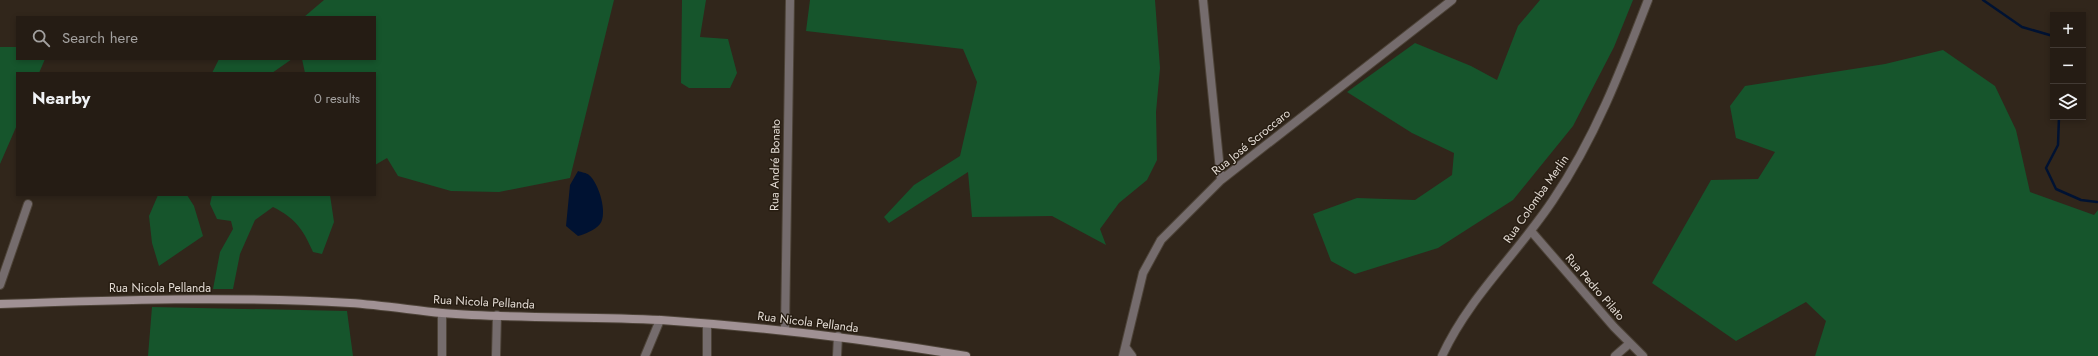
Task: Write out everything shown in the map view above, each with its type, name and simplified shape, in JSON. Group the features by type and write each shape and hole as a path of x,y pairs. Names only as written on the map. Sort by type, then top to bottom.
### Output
{"main road":[{"name":"Rua Nicola Pellanda","path":"0,304 100,300 250,300 350,303 442,313 660,320 785,330 838,336 966,356"}],"street":[{"name":"Rua André Bonato","path":"785,330 790,0"},
{"path":"1203,0 1221,180"},
{"name":"Rua José Scroccaro","path":"1132,356 1125,352 1143,273 1161,240 1221,180 1452,0"},
{"name":"Rua Colomba Merlin","path":"1442,356 1452,335 1472,306 1531,231 1566,181 1592,135 1616,84 1648,0"},
{"path":"0,285 28,204"},
{"name":"Rua Pedro Pilato","path":"1531,231 1614,327 1643,356"},
{"path":"442,313 442,356"},
{"path":"496,356 497,315"},
{"path":"645,356 660,320"},
{"path":"707,324 707,356"},
{"path":"836,356 838,336"},
{"path":"1616,356 1630,343"}],"green space":[{"path":"324,0 614,0 570,178 499,192 451,191 398,176 387,158 376,164 376,72 305,72 302,60 376,60 376,16 305,16"},
{"path":"682,0 706,0 700,37 728,39 737,73 730,88 689,88 681,83"},
{"path":"810,0 1155,0 1160,68 1156,112 1157,160 1147,180 1119,203 1100,229 1106,245 1052,216 972,217 968,172 889,223 884,217 914,185 960,156 977,82 963,49 806,31"},
{"path":"1540,0 1633,0 1614,47 1573,126 1513,200 1438,248 1355,274 1331,261 1313,214 1357,198 1415,200 1452,175 1454,153 1412,133 1347,92 1415,43 1471,66 1497,80 1518,26"},
{"path":"0,47 16,47 16,60 45,60 39,72 16,72 16,127 0,164"},
{"path":"1943,50 1995,86 2016,130 2030,192 2094,215 2098,210 2098,356 1815,356 1826,321 1806,302 1736,341 1652,283 1711,180 1758,179 1775,152 1736,138 1730,106 1745,86 1885,64"},
{"path":"218,60 291,60 273,72 212,72"},
{"path":"158,196 188,196 194,206 203,236 159,266 152,243 149,216"},
{"path":"212,196 330,196 334,222 322,254 313,252 298,225 287,215 273,207 255,220 240,254 233,289 213,289 220,252 233,229 231,221 217,219 210,204"},
{"path":"152,307 347,311 353,356 148,356"}],"water":[{"path":"578,171 588,174 593,179 599,191 603,206 603,213 602,219 598,226 590,232 578,236 566,226 570,185"}],"waterway":[{"path":"1983,0 2022,27 2050,35"},
{"path":"2059,120 2058,145 2046,168 2056,189 2081,200 2097,202"}]}
